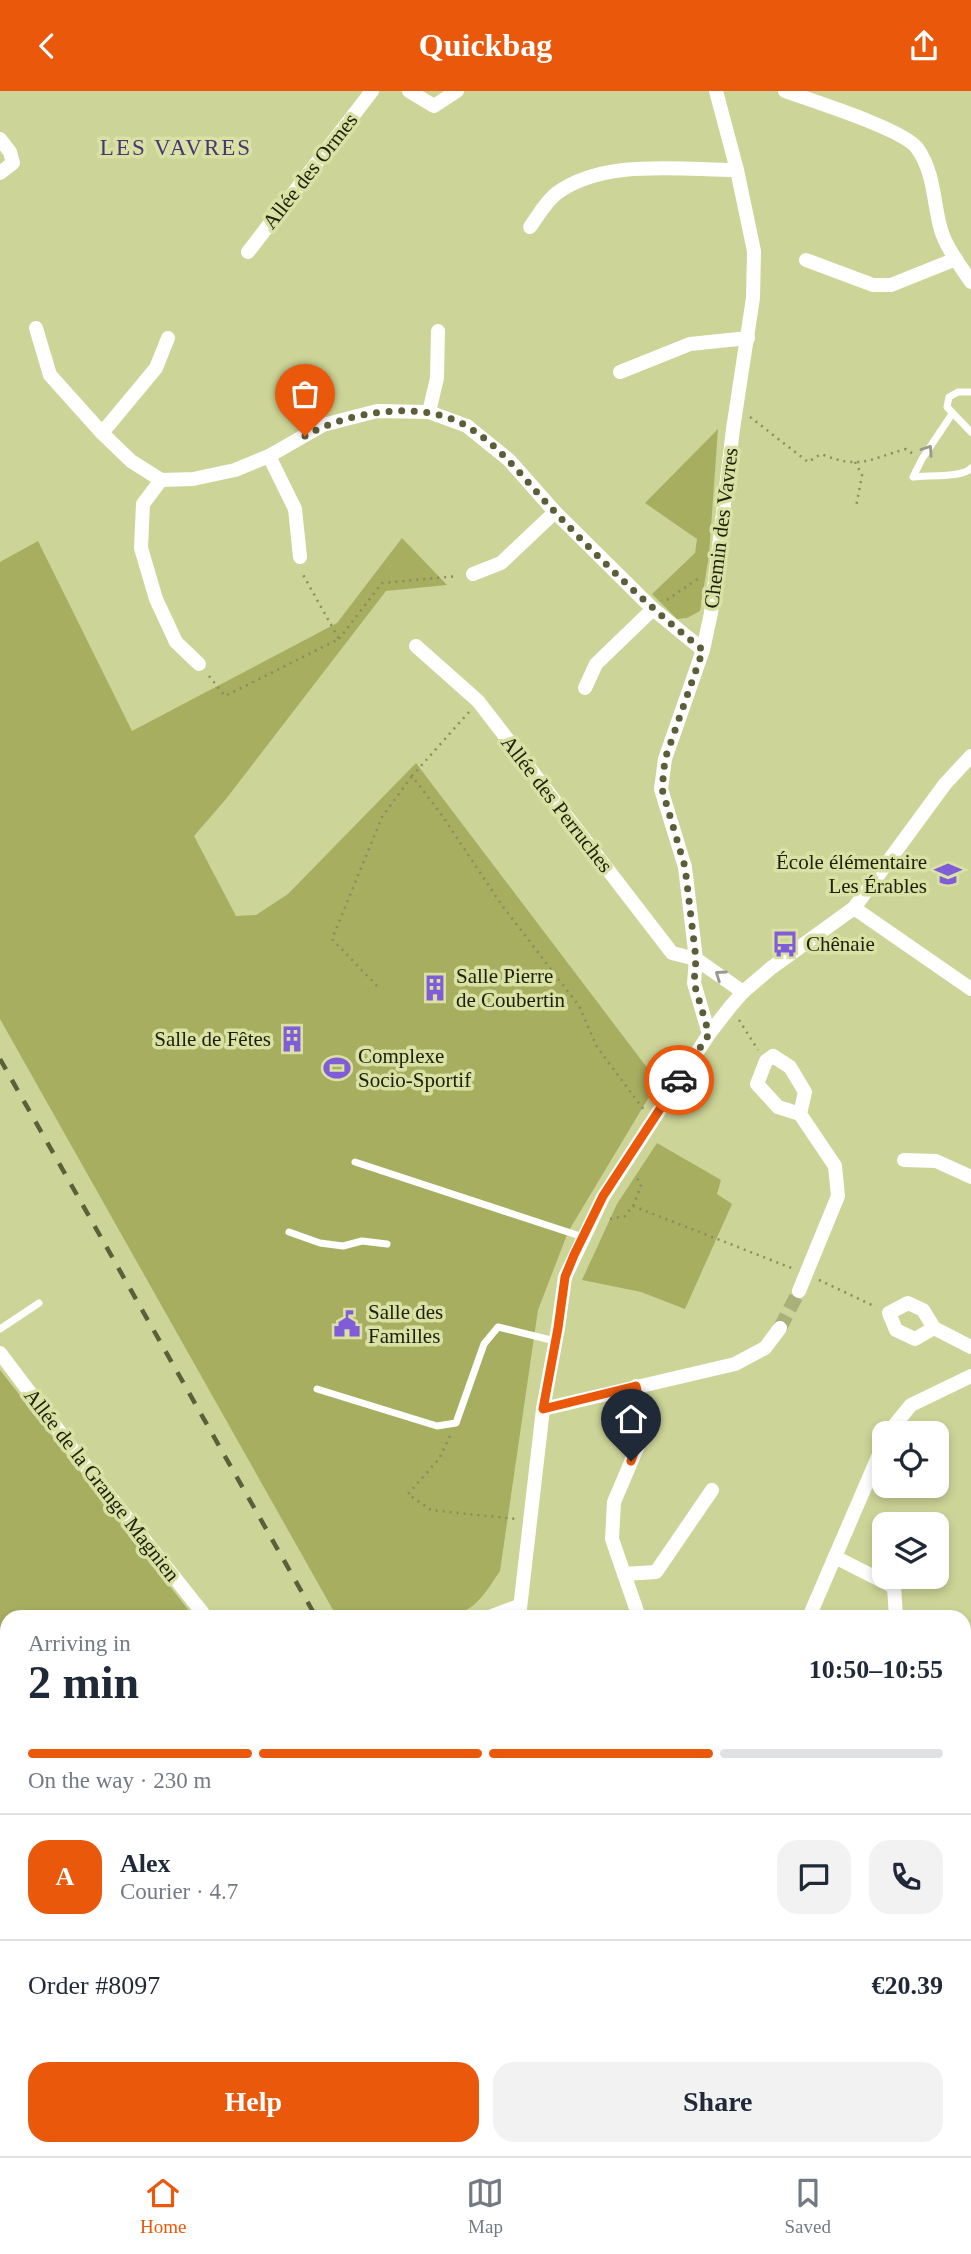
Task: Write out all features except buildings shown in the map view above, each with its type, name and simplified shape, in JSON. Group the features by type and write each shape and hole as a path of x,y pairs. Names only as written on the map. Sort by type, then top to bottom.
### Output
{"street":[{"name":"Allée des Ormes","path":"247,252 372,91"},
{"path":"409,91 434,106 457,91"},
{"name":"Chemin des Vavres","path":"709,1034 694,983 696,959 685,867 662,789 665,759 703,650 718,566 736,407 753,298 754,251 737,170 716,91"},
{"path":"785,91 898,134 917,147 930,175 942,231 971,282"},
{"path":"0,139 10,152 13,163 0,173"},
{"path":"530,227 555,195 581,179 625,169 737,170"},
{"path":"806,260 873,285 891,285 956,259"},
{"path":"36,328 50,375 131,461 161,479 192,479 235,470 269,456 323,425 377,411 429,412 467,426 509,460 555,512 653,610 703,650"},
{"path":"429,412 437,378 438,331"},
{"path":"102,433 156,368 168,338"},
{"path":"620,372 690,344 748,338"},
{"path":"269,456 295,509 300,557"},
{"path":"161,479 143,504 141,548 156,599 176,642 199,664"},
{"path":"474,574 501,563 555,512"},
{"path":"585,688 596,664 653,610"},
{"name":"Allée des Perruches","path":"416,646 478,701 671,953 696,959"},
{"path":"519,1610 543,1409 565,1277 603,1196 709,1034 730,1007 771,968 854,908 945,784 971,756"},
{"path":"854,908 971,989"},
{"path":"696,959 743,992"},
{"path":"799,1291 838,1196 835,1166 800,1114 778,1107 757,1084 766,1062 773,1056 790,1067 806,1092 800,1114"},
{"path":"904,1160 936,1161 971,1177"},
{"path":"934,1328 915,1339 896,1330 889,1313 908,1303 923,1310 934,1328 971,1347"},
{"path":"543,1409 735,1364 765,1347 780,1328"},
{"name":"Allée de la Grange Magnien","path":"0,1353 200,1610"},
{"path":"898,1421 911,1405 971,1376"},
{"path":"636,1386 642,1414 640,1441 614,1503 612,1539 637,1610"},
{"path":"812,1610 872,1471"},
{"path":"624,1574 656,1572 712,1490"},
{"path":"835,1557 872,1572"},
{"path":"897,1610 898,1589"}],"lane":[{"path":"971,392 958,392 949,397 947,407 971,432"},
{"path":"952,414 913,477 943,474 960,476 971,468"},
{"path":"355,1162 583,1237"},
{"path":"289,1232 331,1245 342,1246 362,1241 387,1244"},
{"path":"0,1329 39,1303"},
{"path":"317,1389 437,1426 456,1423 484,1344 498,1327 556,1342"}],"path":[{"path":"736,407 808,462 821,454 835,460 875,461 906,449 922,459"},
{"path":"855,462 862,475 856,507"},
{"path":"300,557 302,573 339,639"},
{"path":"653,610 718,566"},
{"path":"199,664 225,696 339,639 382,583 474,574"},
{"path":"377,986 331,939 382,817 412,776 478,701"},
{"path":"412,776 441,814 501,904 579,1006 597,1048 652,1121"},
{"path":"730,1007 766,1062"},
{"path":"590,1223 625,1216 633,1206 641,1186 627,1159"},
{"path":"633,1206 806,1274 889,1313"},
{"path":"456,1423 439,1459 408,1494 432,1510 530,1519"}],"green space":[{"path":"718,429 709,555 700,611 687,618 677,619 652,594 695,553 697,539 645,503"},
{"name":"Complexe Socio-Sportif","path":"402,538 447,585 386,591 226,799 194,836 236,916 256,915 288,894 416,763 658,1082 568,1232 538,1310 500,1571 485,1592 466,1610 333,1610 0,1019 0,562 38,541 132,731 337,623"},
{"path":"657,1143 721,1180 717,1194 732,1204 685,1309 641,1292 582,1280 617,1204"},
{"path":"0,1370 189,1610 0,1610"}],"tunnel":[{"path":"780,1328 799,1291"}],"railway":[{"path":"0,1059 312,1610"}],"way so far":[{"path":"305,436 323,425 377,411 429,412 467,426 509,460 555,512 653,610 703,650 665,759 662,789 685,867 696,959 694,983 709,1034 679,1080"}],"place":[{"name":"École élémentaire Les Érables","path":"948,874"},
{"name":"Chênaie","path":"785,944"},
{"name":"Salle Pierre de Coubertin","path":"435,988"},
{"name":"Salle de Fêtes","path":"292,1039"},
{"name":"Complexe Socio-Sportif","path":"337,1068"},
{"name":"Salle des Familles","path":"347,1324"}],"district":[{"name":"LES VAVRES","path":"176,147"}],"route":[{"path":"631,1461 640,1441 642,1414 636,1386 543,1409 565,1277 574,1255 603,1196 679,1080"}]}
